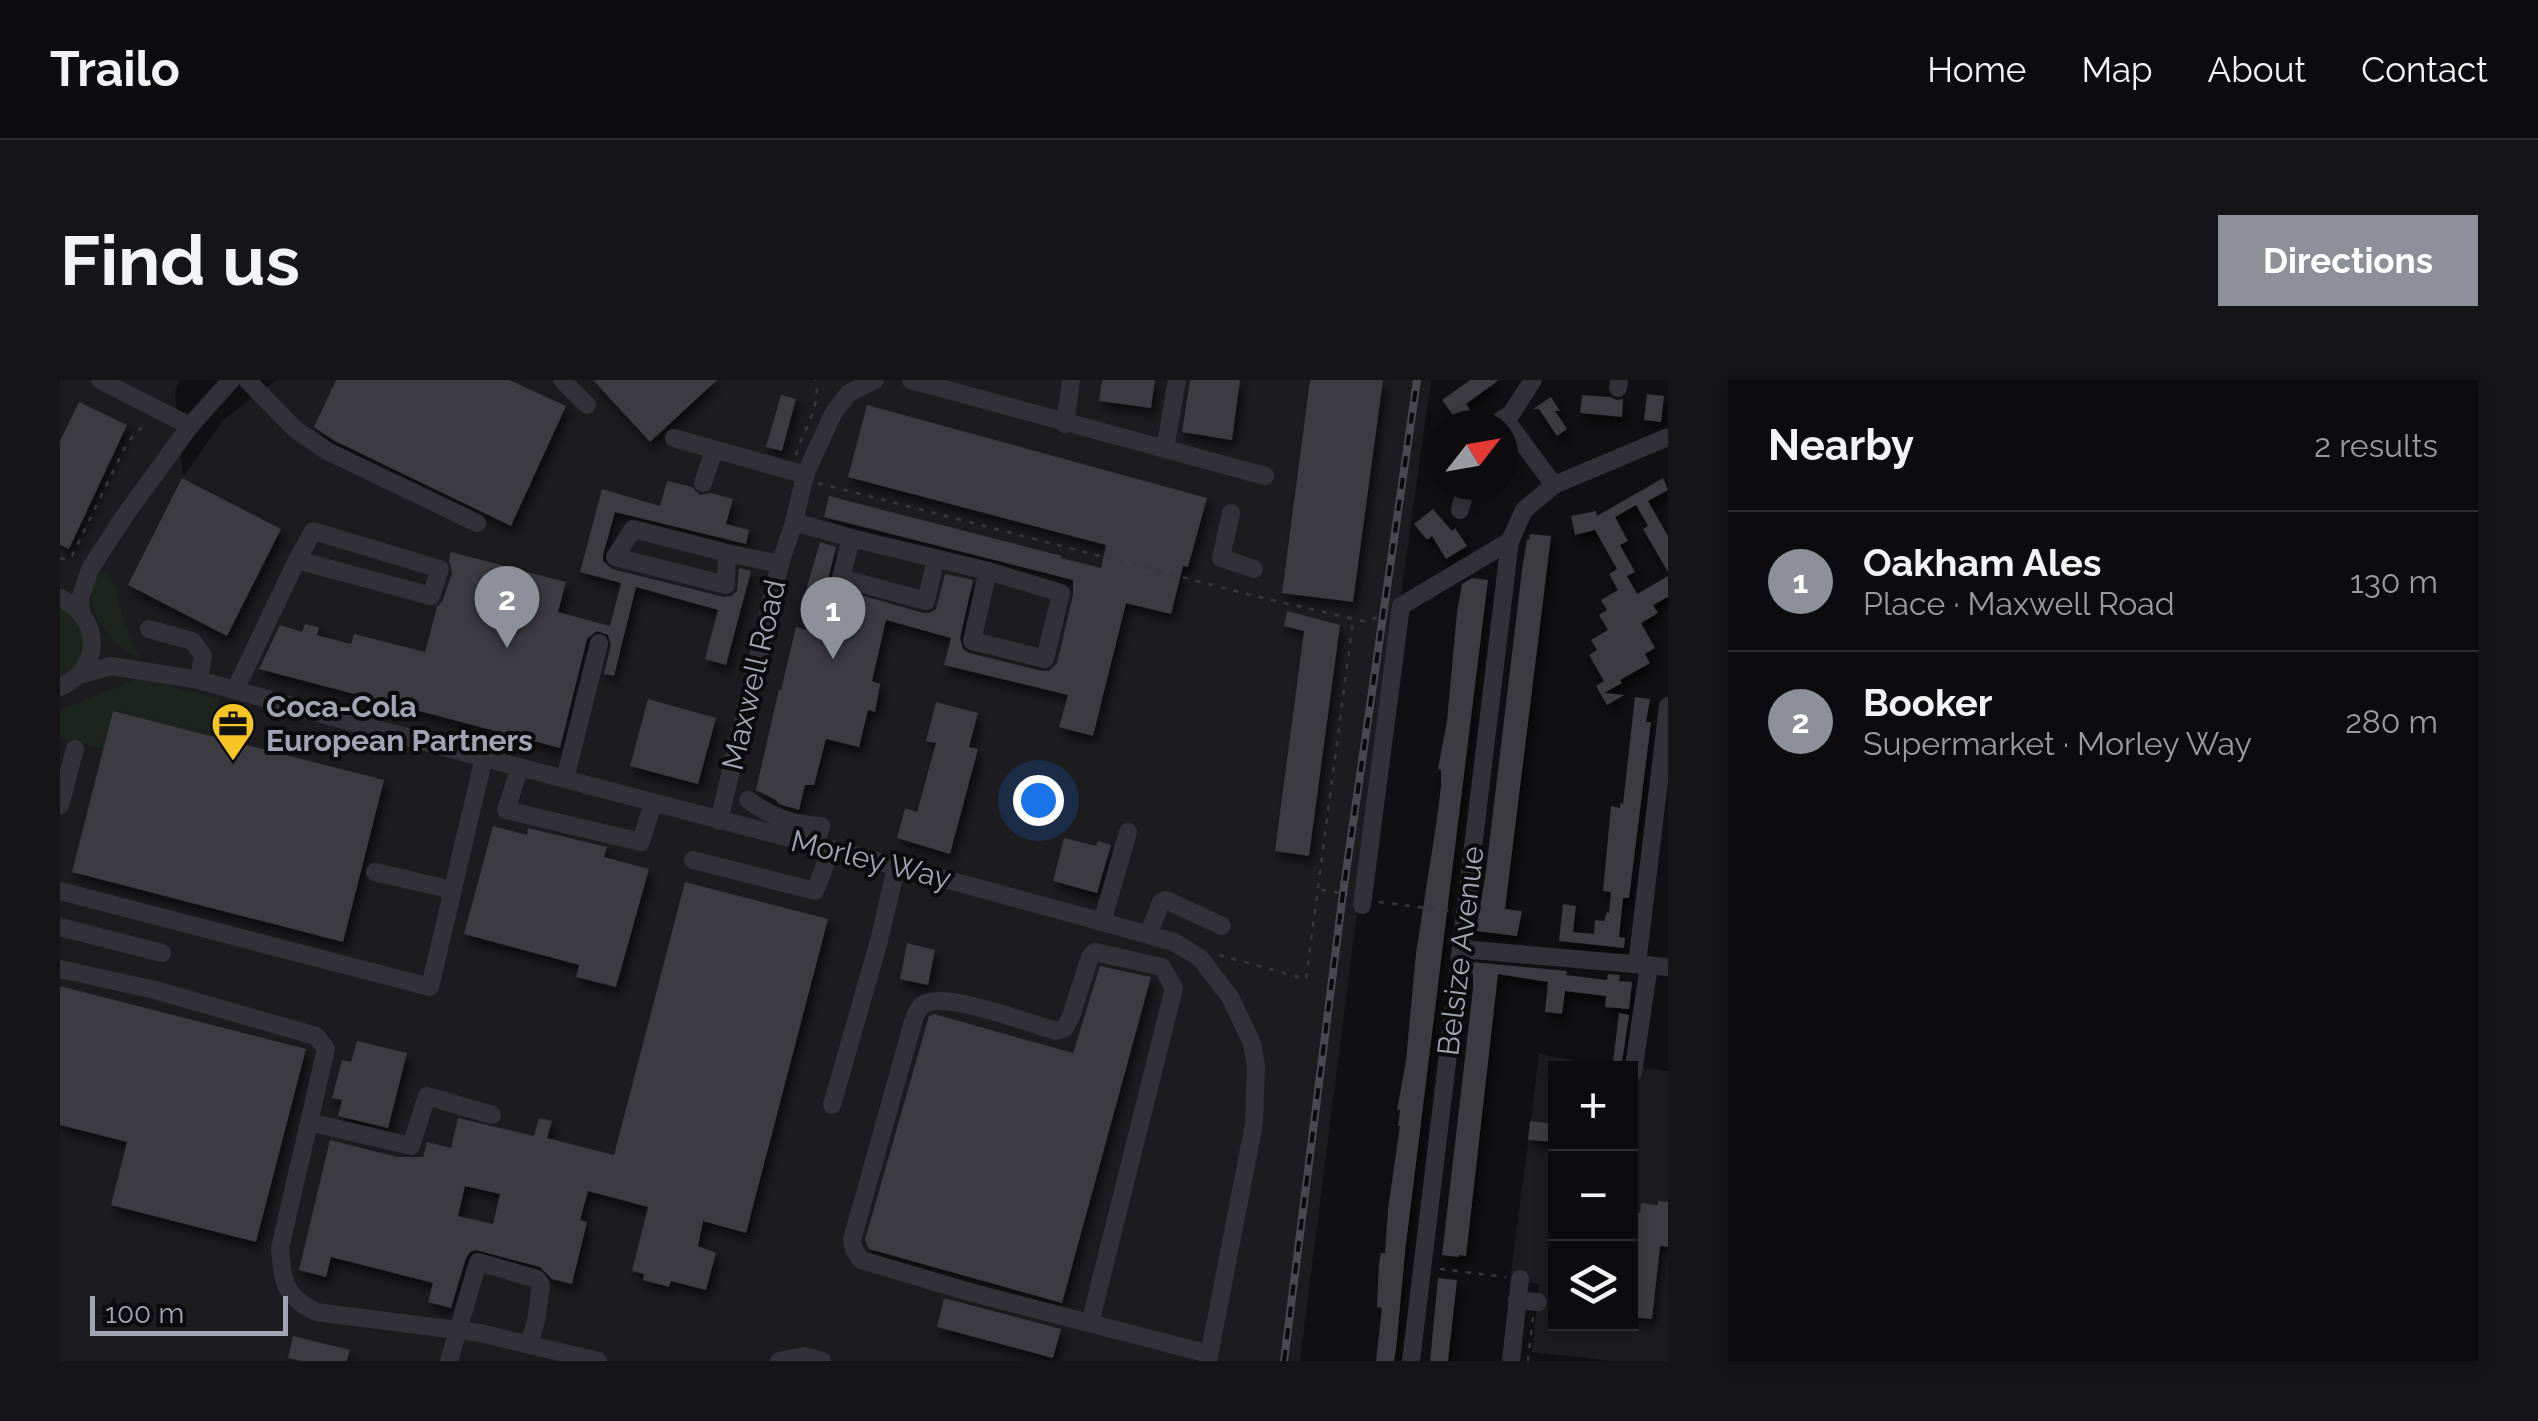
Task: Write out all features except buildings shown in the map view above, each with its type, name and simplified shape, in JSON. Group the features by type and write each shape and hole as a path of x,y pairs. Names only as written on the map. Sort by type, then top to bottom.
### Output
{"street":[{"path":"100,380 190,426"},
{"path":"128,667 100,646 82,612 80,599 90,568 190,426 231,380"},
{"path":"248,380 295,430 477,522"},
{"path":"562,380 586,404"},
{"name":"Maxwell Road","path":"719,821 806,472 834,412 849,393 875,380"},
{"path":"911,380 1264,476"},
{"path":"1065,424 1071,380"},
{"path":"1165,449 1178,380"},
{"path":"1514,410 1533,380"},
{"path":"1362,902 1401,606 1510,541 1524,510 1554,484 1668,437"},
{"path":"674,438 806,472"},
{"path":"1518,443 1554,484"},
{"path":"703,483 714,450"},
{"path":"1460,510 1462,500"},
{"path":"1231,513 1221,558 1254,569"},
{"path":"794,522 988,571 1062,593 1045,659 972,642 988,571"},
{"path":"728,553 726,585 615,557 634,529 780,564"},
{"path":"235,690 297,560 306,548 313,530 440,569 431,596 297,560"},
{"path":"851,538 840,578 926,601 936,559"},
{"name":"Belsize Avenue","path":"1411,1361 1510,541"},
{"path":"60,590 90,568"},
{"path":"60,598 82,612"},
{"path":"149,629 192,641 204,655 199,680"},
{"path":"60,687 79,675 91,654 90,630"},
{"path":"565,779 600,643"},
{"name":"Morley Way","path":"79,675 110,666 199,680 1174,942 1200,958 1214,975 1252,1043 1256,1066 1254,1124 1209,1358"},
{"path":"1635,1061 1651,965 1668,706"},
{"path":"60,804 75,748"},
{"path":"60,891 430,987 484,757"},
{"path":"520,767 506,810 640,842 652,803"},
{"path":"693,860 816,891 823,848 821,826 797,824 766,814 748,800"},
{"path":"1102,922 1128,832"},
{"path":"832,1105 896,867"},
{"path":"375,872 452,890"},
{"path":"1148,935 1161,902 1166,900 1222,926"},
{"path":"60,927 162,954"},
{"path":"1461,949 1651,965"},
{"path":"1090,1323 1174,988 1162,967 1095,952 1090,956 1072,1016 1065,1028 1056,1031 954,1001 928,1002 920,1007 852,1240 854,1250 860,1260 1209,1358"},
{"path":"60,968 316,1036 326,1049 280,1248 283,1281 296,1302 316,1312 480,1332 598,1361"},
{"path":"309,1122 411,1146 428,1096 492,1115"},
{"path":"449,1361 478,1262 537,1278 541,1285 529,1344"},
{"path":"1510,1361 1530,1302 1520,1279"},
{"path":"780,1361 804,1356 820,1361"}],"path":[{"path":"815,380 817,401 796,451 806,472 1251,596 1354,620 1367,622 1401,606"},
{"path":"60,559 71,558 124,449 135,433 154,418"},
{"path":"1212,953 1306,979 1354,620"},
{"path":"1318,890 1359,896 1362,902 1466,913"},
{"path":"1424,1267 1520,1279"},
{"path":"1528,1361 1530,1302"}],"shaded area":[{"path":"60,380 180,380 175,392 183,477 223,420 276,380 1431,380 1359,895 1300,1361 60,1361"},
{"path":"100,570 112,581 139,658 116,643 98,620 92,598"},
{"path":"60,605 82,626 85,649 75,669 60,679"},
{"path":"140,678 220,699 209,735 114,711 104,749 60,738 60,710"},
{"path":"1539,1054 1579,1061 1548,1061 1548,1331 1638,1331 1638,1068 1668,1071 1668,1361 1612,1361 1532,1352 1539,1284 1528,1282 1528,1276 1511,1274"}],"railway":[{"path":"1284,1361 1343,893 1417,380"}],"place":[{"name":"Booker","path":"507,648"},
{"name":"Oakham Ales","path":"833,659"},
{"name":"Coca-Cola European Partners","path":"233,762"}]}
